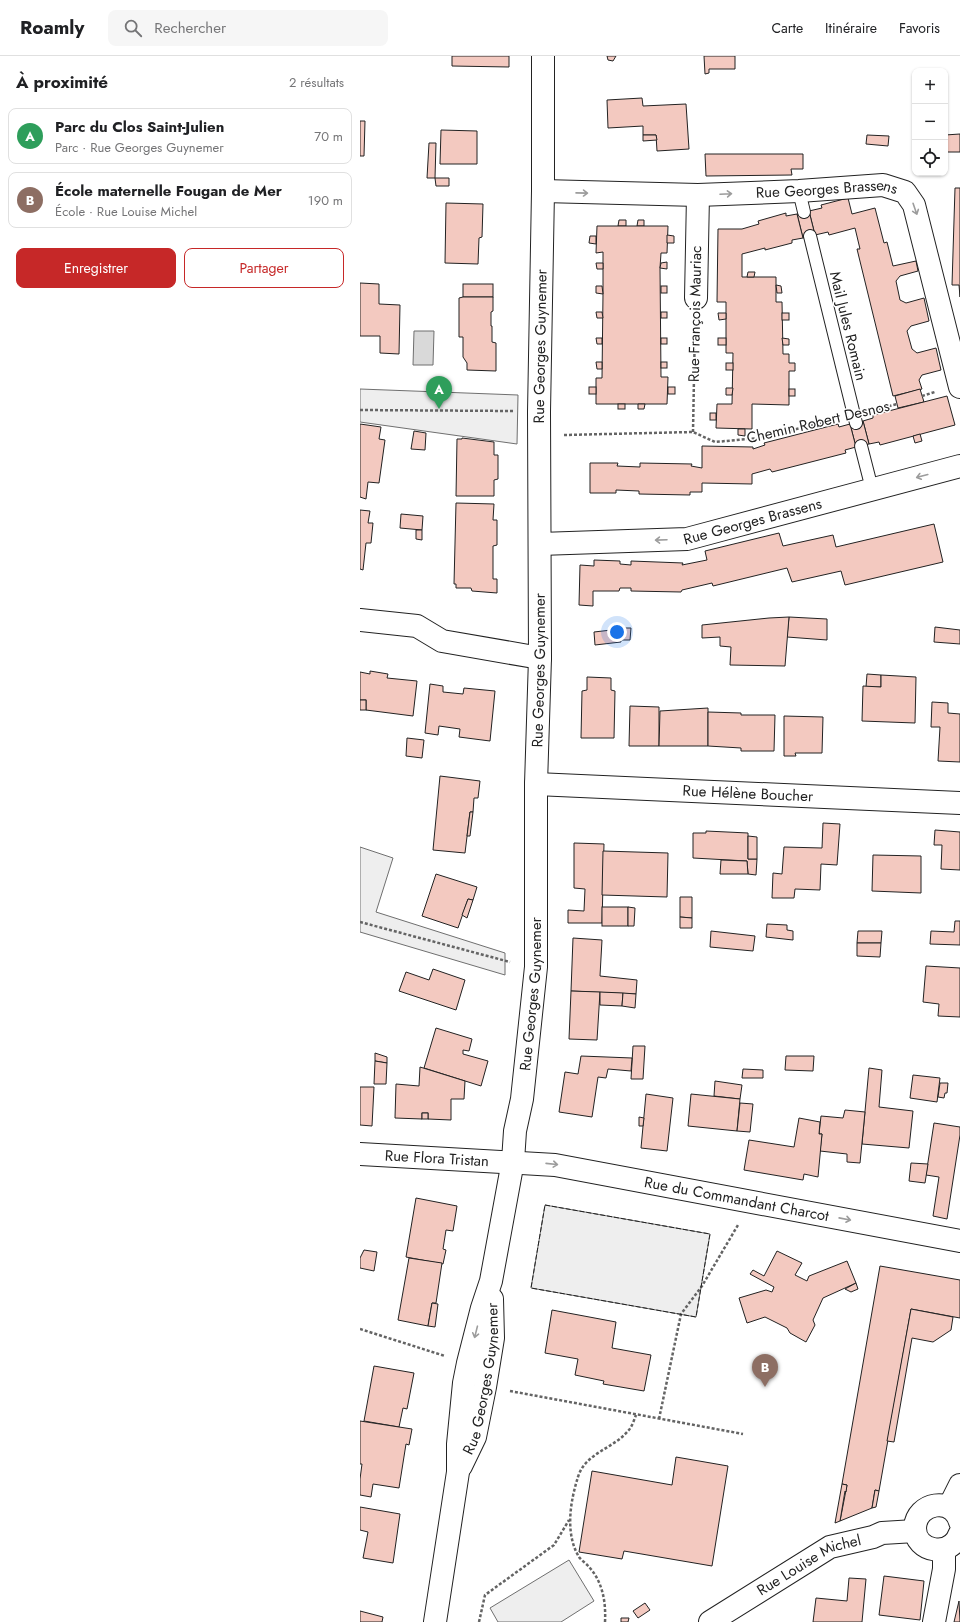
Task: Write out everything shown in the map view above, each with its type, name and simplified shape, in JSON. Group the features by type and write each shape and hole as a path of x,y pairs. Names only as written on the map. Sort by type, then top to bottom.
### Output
{"street":[{"name":"Rue Georges Guynemer","path":"435,1622 458,1472 458,1444 468,1364 482,1308 491,1281 513,1161 515,1131 522,1099 536,967 536,784 540,658 539,412 543,191 543,56"},
{"name":"Rue Georges Brassens","path":"543,191 698,195 799,191 882,185 905,192 914,205 953,331 960,388"},
{"name":"Rue François Mauriac","path":"696,298 698,195"},
{"name":"Rue Georges Brassens","path":"540,544 687,539 960,466"},
{"path":"360,620 417,626 442,641 540,658"},
{"name":"Rue Hélène Boucher","path":"536,784 960,803"},
{"name":"Rue Flora Tristan","path":"360,1154 513,1161"},
{"name":"Rue du Commandant Charcot","path":"513,1161 555,1164 960,1241"},
{"name":"Rue Georges Guynemer","path":"458,1472 475,1437 485,1387 493,1338 491,1281"},
{"path":"934,1622 944,1569 953,1546 931,1549 923,1544 917,1537 915,1531 916,1520 924,1509 931,1505 939,1504 954,1514 960,1485"},
{"name":"Rue Louise Michel","path":"710,1622 830,1547 873,1537 882,1533 915,1531"}],"lane":[{"path":"799,191 804,212"},
{"name":"Mail Jules Romain","path":"810,236 855,419"},
{"path":"861,446 872,489"}],"path":[{"name":"Rue François Mauriac","path":"693,432 696,298"},
{"name":"Chemin Robert Desnos","path":"693,432 715,442 759,438 855,419 897,404"},
{"path":"360,410 539,412"},
{"path":"539,436 693,432"},
{"path":"360,922 485,956 536,967"},
{"path":"659,1419 681,1314 705,1280 751,1201"},
{"path":"360,1329 468,1364"},
{"path":"485,1387 743,1434"},
{"path":"605,1622 603,1590 591,1568 580,1558 576,1551 573,1544 570,1520 578,1476 589,1458 624,1436 630,1430 636,1415"},
{"path":"481,1622 480,1618 485,1595 554,1545 570,1520"}],"shaded area":[{"path":"414,331 434,331 433,365 413,365"},
{"path":"360,389 518,395 517,444 360,422"},
{"path":"360,847 393,858 376,912 505,953 505,975 360,932"},
{"path":"545,1205 710,1234 696,1317 531,1288"},
{"path":"569,1560 594,1601 561,1622 498,1622 490,1608"}],"building":[{"path":"452,56 509,56 509,67 452,66"},
{"path":"607,56 616,56 613,61 608,60"},
{"path":"704,56 735,56 735,69 709,69 709,73 705,74"},
{"path":"642,98 643,106 686,104 689,149 657,151 656,135 643,135 643,126 608,128 607,100"},
{"path":"360,121 365,121 364,156 360,156"},
{"path":"441,130 477,131 477,164 440,164"},
{"path":"960,134 960,152 948,152 948,135"},
{"path":"643,135 656,135 657,140 643,141"},
{"path":"867,135 889,136 888,146 866,144"},
{"path":"429,143 436,143 435,178 427,178"},
{"path":"705,154 803,154 803,169 791,169 792,175 706,176"},
{"path":"435,178 449,178 449,186 436,186"},
{"path":"955,188 960,188 960,297 959,285 952,285"},
{"path":"848,198 852,214 875,208 884,243 887,242 893,266 916,261 918,271 900,276 896,281 900,300 906,303 924,298 929,321 911,326 907,331 912,349 917,353 936,348 941,370 922,375 919,380 922,389 893,396 857,249 860,249 855,228 829,235 828,232 815,235 809,211 822,208 821,205"},
{"path":"446,203 483,204 482,237 479,238 478,264 445,263"},
{"path":"809,211 815,235 803,238 797,214"},
{"path":"786,213 786,216 797,214 803,238 792,240 792,243 742,254 742,277 776,277 776,302 782,302 783,354 789,354 789,363 795,363 795,371 789,371 789,405 752,404 752,429 716,428 717,404 732,404 733,353 726,353 726,302 717,302 718,229 742,229 759,224 758,221"},
{"path":"619,220 626,220 626,226 618,226"},
{"path":"638,220 644,220 644,226 637,226"},
{"path":"597,226 668,226 667,253 661,253 660,268 661,377 668,377 667,404 596,404 596,378 602,378 603,294 603,252 596,253"},
{"path":"667,235 674,236 674,243 667,243"},
{"path":"590,236 596,236 596,244 589,243"},
{"path":"667,262 667,269 660,268 661,263"},
{"path":"596,263 603,263 603,269 597,269"},
{"path":"748,272 755,272 754,277 747,277"},
{"path":"360,283 379,284 379,304 400,305 399,354 380,353 380,336 360,336"},
{"path":"463,284 493,284 493,297 463,297"},
{"path":"776,285 781,286 782,293 777,293"},
{"path":"596,286 602,286 603,294 596,293"},
{"path":"661,286 667,286 667,293 661,293"},
{"path":"493,297 491,326 492,342 496,343 496,371 467,370 467,363 463,357 463,337 459,337 459,298"},
{"path":"596,312 602,312 603,318 597,318"},
{"path":"661,312 667,312 667,318 661,318"},
{"path":"718,313 726,313 726,319 719,320"},
{"path":"782,313 789,313 789,320 782,320"},
{"path":"596,338 602,338 602,344 597,344"},
{"path":"661,338 667,338 667,344 661,344"},
{"path":"718,338 726,338 726,345 718,345"},
{"path":"782,338 789,339 789,345 783,345"},
{"path":"596,362 602,362 602,369 597,369"},
{"path":"661,362 667,362 667,368 661,368"},
{"path":"726,363 733,363 733,370 726,370"},
{"path":"589,387 596,387 596,394 589,394"},
{"path":"668,387 675,387 675,394 668,394"},
{"path":"726,388 733,388 732,395 726,395"},
{"path":"789,389 795,389 795,396 789,396"},
{"path":"920,389 924,402 898,408 895,396"},
{"path":"947,396 955,425 880,445 879,442 869,444 863,421 873,418 873,415"},
{"path":"618,404 625,404 625,409 618,409"},
{"path":"638,404 645,404 644,409 638,409"},
{"path":"710,413 716,413 716,420 710,420"},
{"path":"863,421 869,444 856,447 850,424"},
{"path":"360,424 381,427 379,439 385,440 379,483 368,482 366,499 360,497"},
{"path":"838,424 839,427 850,424 856,447 845,450 846,453 772,472 770,469 752,474 752,484 702,483 702,492 690,492 690,495 639,494 639,491 616,490 616,493 590,493 590,463 618,463 617,466 640,467 640,463 692,464 691,466 702,468 702,446 753,447 753,449 765,445 764,443"},
{"path":"738,429 745,429 745,436 738,435"},
{"path":"414,431 426,433 425,450 411,449"},
{"path":"920,434 922,441 915,443 913,436"},
{"path":"462,438 494,442 494,455 498,455 498,479 494,480 494,496 456,496 457,439"},
{"path":"456,503 494,504 493,520 497,520 497,545 493,546 493,579 497,579 497,593 472,591 471,588 456,588 456,584 454,584"},
{"path":"360,510 370,511 368,523 373,523 371,543 366,543 363,570 360,569"},
{"path":"401,514 423,516 422,530 400,528"},
{"path":"934,524 943,562 845,585 841,571 792,582 787,568 713,586 712,583 682,590 681,592 631,591 631,588 620,588 619,591 593,591 593,606 579,605 580,565 594,566 594,560 620,561 620,564 631,565 631,561 683,563 682,565 707,560 705,551 779,533 783,546 833,535 836,547"},
{"path":"416,530 422,530 422,540 416,539"},
{"path":"789,617 827,619 827,640 787,637"},
{"path":"789,617 785,666 730,665 731,647 720,646 720,637 702,638 702,625"},
{"path":"935,627 960,630 960,644 934,642"},
{"path":"622,628 631,628 630,640 622,640"},
{"path":"620,629 621,642 595,645 594,632"},
{"path":"370,671 388,674 387,678 417,681 413,716 366,710 366,700 360,700 360,672 370,674"},
{"path":"867,674 881,675 881,687 866,687"},
{"path":"881,675 916,677 915,723 862,721 863,686 881,687"},
{"path":"587,677 611,678 611,690 615,691 614,738 581,738 582,691 587,690"},
{"path":"430,684 443,686 443,692 463,694 464,688 495,691 490,741 459,737 460,729 439,726 438,735 425,733"},
{"path":"360,700 366,700 366,710 360,710"},
{"path":"932,702 948,703 948,713 960,714 960,762 938,761 940,727 931,727"},
{"path":"630,706 659,707 659,746 629,746"},
{"path":"708,708 708,746 659,746 660,711"},
{"path":"708,712 741,713 741,715 775,715 774,751 741,751 741,748 708,746"},
{"path":"784,716 823,717 822,753 795,753 796,756 784,756"},
{"path":"407,738 424,740 422,758 406,756"},
{"path":"440,776 480,781 478,798 474,798 473,812 470,812 465,853 433,850"},
{"path":"470,812 473,812 470,836 467,836"},
{"path":"823,823 840,824 837,865 821,864 820,890 795,889 794,898 772,898 773,873 782,874 784,847 822,848"},
{"path":"935,830 960,832 960,870 941,869 942,845 934,845"},
{"path":"706,831 748,833 748,859 757,859 756,875 748,874 747,861 693,858 693,833 706,833"},
{"path":"748,836 757,837 757,859 748,859"},
{"path":"574,843 604,844 602,923 568,923 568,910 584,911 585,889 574,888"},
{"path":"603,851 668,853 667,897 602,895"},
{"path":"873,855 921,856 921,893 872,891"},
{"path":"721,860 747,861 748,874 720,874"},
{"path":"436,874 477,887 473,900 468,899 458,928 422,916"},
{"path":"680,897 692,897 692,918 680,917"},
{"path":"468,899 473,900 467,918 462,915"},
{"path":"602,907 628,907 628,926 602,926"},
{"path":"628,907 635,908 634,926 628,926"},
{"path":"680,917 692,918 692,928 680,928"},
{"path":"955,921 960,921 960,945 930,944 931,931 954,932"},
{"path":"767,924 787,925 787,930 793,931 793,940 766,937"},
{"path":"711,931 755,936 753,951 710,947"},
{"path":"858,931 882,931 881,943 857,943"},
{"path":"573,938 602,940 600,976 637,980 636,994 571,991"},
{"path":"857,943 881,943 880,957 857,956"},
{"path":"926,966 960,968 960,1017 938,1016 939,1004 923,1002"},
{"path":"433,969 465,980 456,1010 399,991 406,972 429,980"},
{"path":"571,991 600,992 597,1040 569,1039"},
{"path":"600,992 623,993 622,1006 600,1005"},
{"path":"623,993 636,994 635,1008 622,1006"},
{"path":"436,1028 472,1039 469,1051 463,1050 463,1054 488,1061 481,1086 424,1068"},
{"path":"633,1046 645,1046 643,1079 631,1079"},
{"path":"375,1053 387,1057 387,1063 375,1061"},
{"path":"581,1056 632,1058 631,1071 608,1069 606,1078 598,1077 592,1117 559,1112 565,1072 578,1074"},
{"path":"786,1056 814,1056 813,1071 785,1070"},
{"path":"375,1061 387,1063 386,1084 374,1084"},
{"path":"420,1067 465,1081 464,1099 451,1099 451,1120 428,1119 428,1113 422,1113 422,1119 395,1118 396,1084 419,1086"},
{"path":"869,1068 882,1070 879,1107 913,1111 909,1148 862,1144"},
{"path":"743,1069 763,1070 763,1078 742,1078"},
{"path":"913,1075 940,1078 937,1102 910,1098"},
{"path":"715,1081 742,1085 740,1099 714,1096"},
{"path":"940,1083 948,1083 947,1093 945,1093 944,1098 938,1097"},
{"path":"360,1087 374,1087 372,1126 360,1125"},
{"path":"646,1094 673,1098 667,1151 641,1148"},
{"path":"691,1094 740,1099 737,1131 688,1126"},
{"path":"740,1103 753,1104 750,1132 737,1131"},
{"path":"845,1110 865,1112 860,1163 847,1162 847,1154 820,1151 822,1134 819,1134 821,1116 843,1118"},
{"path":"422,1113 428,1113 428,1119 422,1119"},
{"path":"639,1117 644,1118 643,1126 639,1126"},
{"path":"799,1118 820,1122 819,1134 822,1134 818,1177 804,1174 803,1180 744,1170 749,1140 794,1147"},
{"path":"934,1123 960,1127 947,1219 933,1216 939,1177 926,1175"},
{"path":"911,1163 928,1164 925,1183 909,1181"},
{"path":"416,1198 457,1206 453,1231 446,1230 443,1249 446,1250 443,1264 406,1257"},
{"path":"364,1250 377,1252 374,1271 360,1268 360,1258"},
{"path":"777,1251 802,1263 795,1275 807,1281 809,1276 847,1261 856,1283 823,1298 813,1320 815,1325 806,1342 790,1333 787,1328 765,1317 747,1323 739,1298 766,1290 772,1292 774,1287 750,1274 753,1270 764,1276"},
{"path":"409,1258 442,1263 436,1303 432,1303 428,1326 398,1320"},
{"path":"880,1266 960,1280 960,1318 911,1309 879,1491 875,1490 872,1508 840,1521 847,1485 842,1484"},
{"path":"856,1283 858,1289 851,1292 845,1289"},
{"path":"432,1303 438,1304 435,1327 428,1326"},
{"path":"911,1309 953,1317 951,1330 933,1342 912,1338 894,1442 887,1441"},
{"path":"552,1310 616,1322 612,1348 651,1355 644,1391 603,1384 604,1381 575,1375 578,1359 545,1353"},
{"path":"374,1366 414,1373 407,1409 403,1408 399,1427 364,1421"},
{"path":"360,1421 412,1429 409,1445 406,1444 399,1488 373,1484 371,1497 360,1495 362,1464 360,1464"},
{"path":"676,1457 728,1466 712,1566 624,1551 622,1559 579,1552 592,1471 672,1485"},
{"path":"842,1484 847,1485 846,1492 845,1491 840,1521 835,1523"},
{"path":"875,1490 879,1491 876,1507 872,1508"},
{"path":"360,1507 400,1514 393,1563 363,1558 368,1532 360,1530"},
{"path":"884,1576 924,1581 920,1620 879,1615"},
{"path":"849,1578 866,1579 862,1622 813,1622 816,1598 847,1601"},
{"path":"959,1601 960,1622 954,1622"},
{"path":"645,1603 650,1610 638,1618 633,1611"},
{"path":"360,1611 383,1617 382,1622 360,1622"},
{"path":"621,1618 629,1618 628,1622 621,1622"}],"fence":[{"path":"545,1205 710,1234 696,1317 531,1288 545,1205"}],"place":[{"name":"Parc du Clos Saint-Julien","path":"439,409"},
{"name":"École maternelle Fougan de Mer","path":"765,1387"}]}
